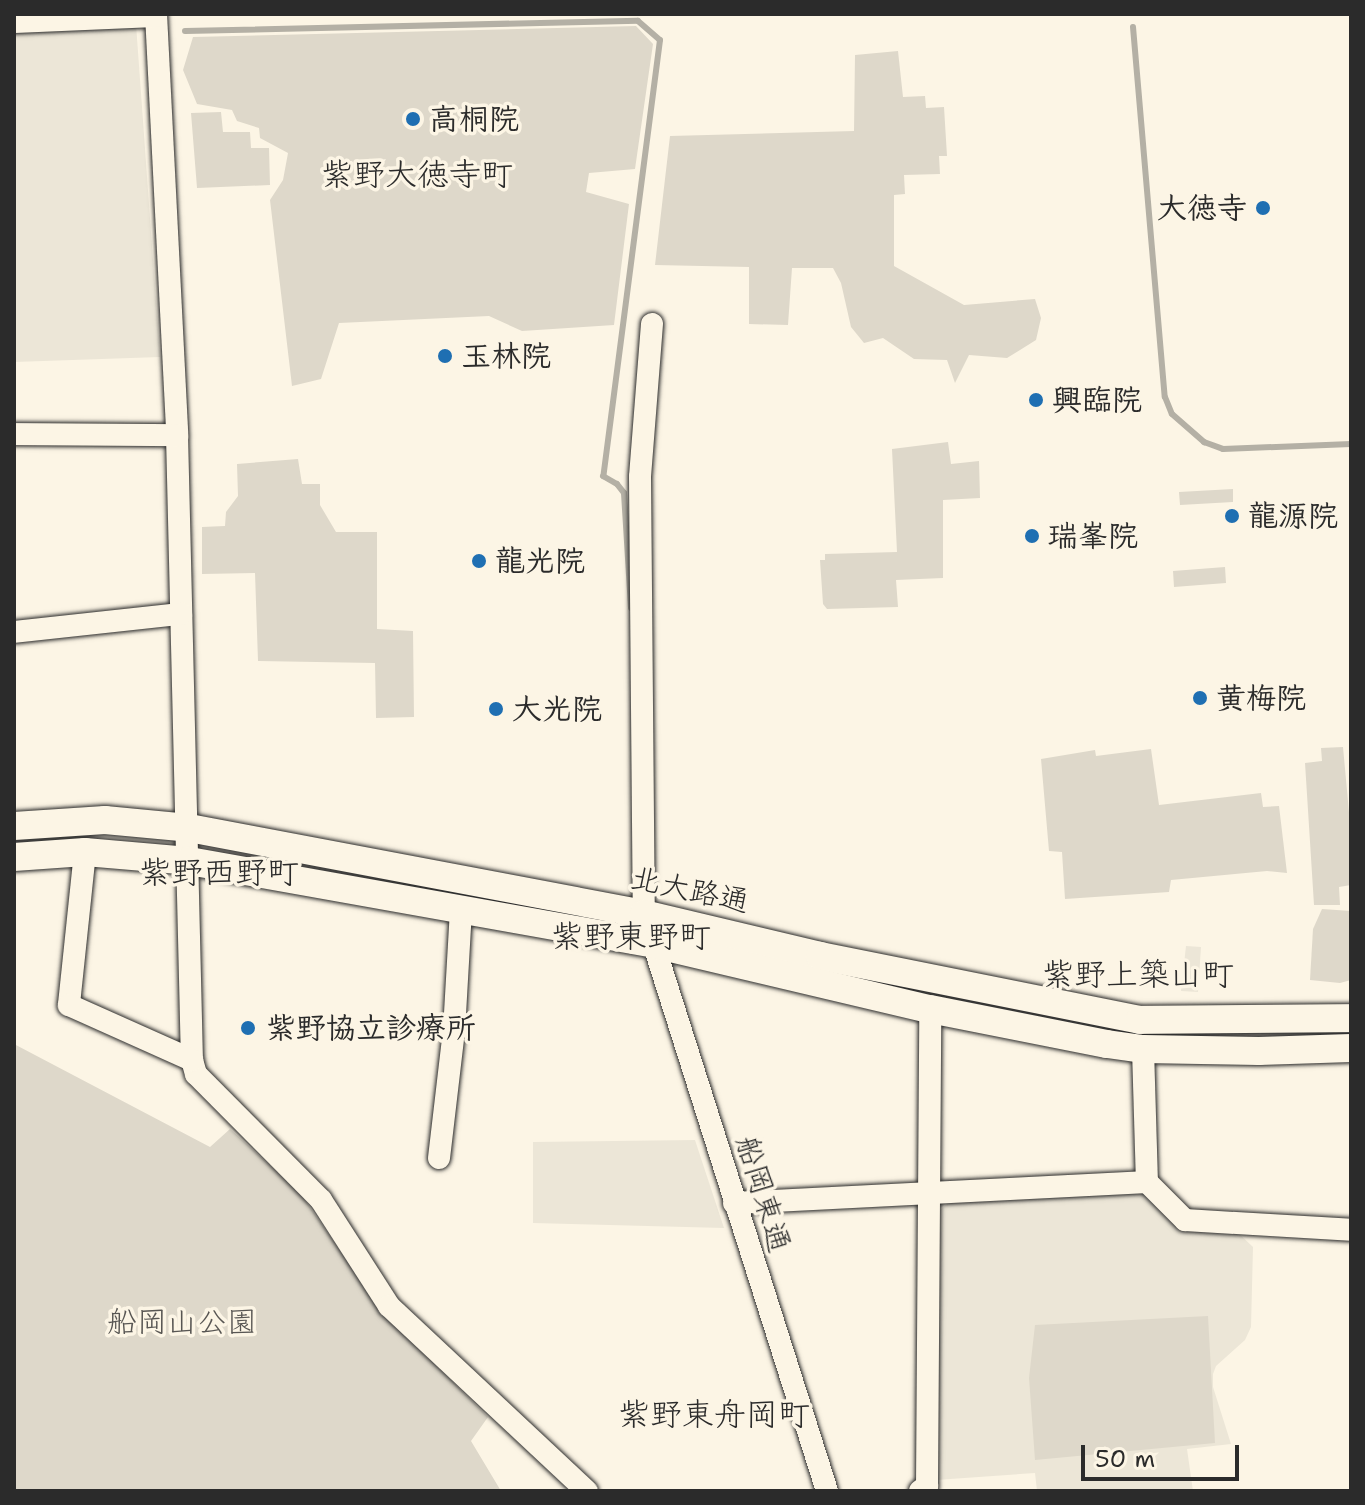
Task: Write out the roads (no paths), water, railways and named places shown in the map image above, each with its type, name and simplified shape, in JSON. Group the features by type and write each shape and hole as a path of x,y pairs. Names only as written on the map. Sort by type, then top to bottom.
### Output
{"main road":[{"name":"北大路通","path":"15,819 105,820 189,828 644,914 834,959 1140,1020 1351,1018"},
{"name":"北大路通","path":"14,857 85,852 189,861 654,944 930,1009 1143,1049 1351,1048"}],"street":[{"path":"14,22 156,15 177,435 189,828 192,1060 196,1074 321,1200 389,1306 587,1491"},
{"name":"船岡東通","path":"652,324 640,477 644,914 827,1491"},
{"path":"14,434 177,435"},
{"path":"14,632 181,614"},
{"path":"85,852 69,1005 192,1060"},
{"path":"439,1158 454,1031 461,908"},
{"path":"920,1491 927,1486 930,1009"},
{"path":"1143,1049 1147,1182 1185,1220 1351,1230"},
{"path":"734,1203 1147,1182"}],"waterway":[{"path":"185,31 638,21 660,40 603,476 617,484 624,493 631,608"},
{"path":"1133,27 1165,397 1172,414 1204,442 1223,449 1351,444"}],"place":[{"name":"高桐院","path":"413,119"},
{"name":"大徳寺","path":"1263,208"},
{"name":"玉林院","path":"445,356"},
{"name":"興臨院","path":"1036,400"},
{"name":"龍源院","path":"1232,516"},
{"name":"瑞峯院","path":"1032,536"},
{"name":"龍光院","path":"479,561"},
{"name":"黄梅院","path":"1200,698"},
{"name":"大光院","path":"496,709"},
{"name":"紫野協立診療所","path":"248,1028"}],"district":[{"name":"紫野大徳寺町","path":"417,174"},
{"name":"紫野西野町","path":"219,872"},
{"name":"紫野東野町","path":"631,936"},
{"name":"紫野上築山町","path":"1138,974"},
{"name":"紫野東舟岡町","path":"714,1414"}],"park label":[{"name":"船岡山公園","path":"182,1322"}]}
